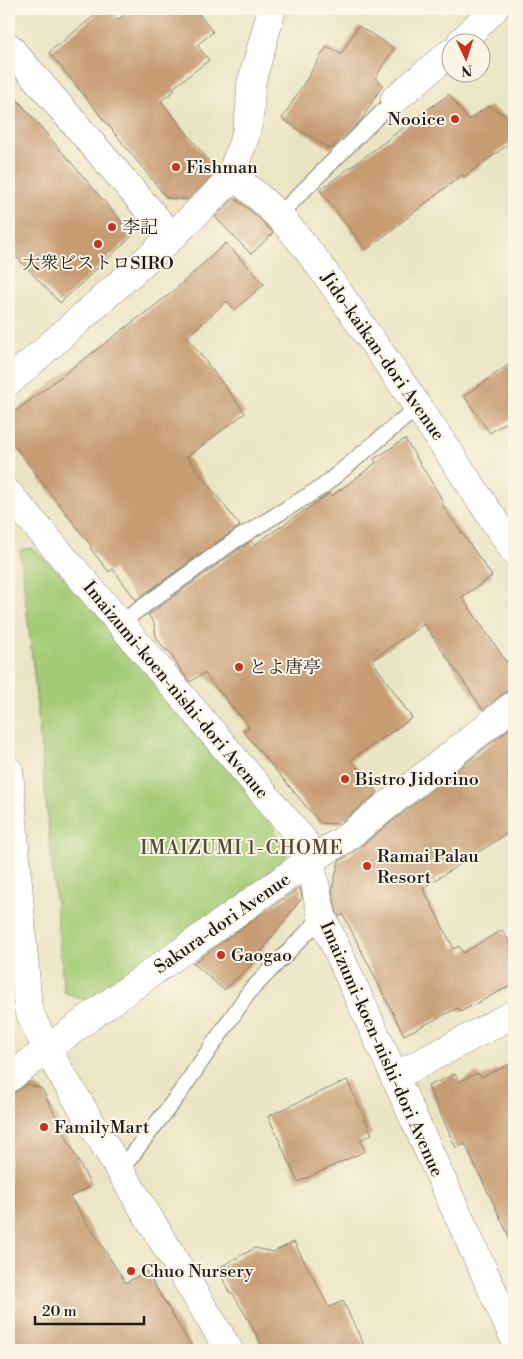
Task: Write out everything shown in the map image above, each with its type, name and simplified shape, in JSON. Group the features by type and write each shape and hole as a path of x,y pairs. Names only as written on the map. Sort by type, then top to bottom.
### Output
{"street":[{"path":"9,382 172,237 233,176 235,164 246,134 251,84 272,9"},
{"path":"472,32 494,9"},
{"path":"9,47 172,237"},
{"path":"395,99 440,61"},
{"name":"Jido-kaikan-dori Avenue","path":"233,176 248,186 278,216 319,265 419,406 514,551"},
{"name":"Imaizumi-koen-nishi-dori Avenue","path":"9,494 303,840 310,860 322,917 514,1338"},
{"name":"Sakura-dori Avenue","path":"9,1078 98,1011 310,860 342,840 514,705"},
{"path":"10,788 28,1009 47,1050 228,1350"},
{"path":"394,1077 514,1014"}],"lane":[{"path":"278,216 395,99"},
{"path":"120,623 237,539 322,487 419,406"},
{"path":"120,1171 179,1094 249,992 322,917"}],"green space":[{"path":"32,548 74,586 227,765 287,847 284,868 94,1003 64,992 34,674 20,550"}],"building":[{"path":"103,9 108,9 117,20 132,9 195,9 213,32 197,45 209,60 173,88 175,90 161,101 217,171 187,200 167,198 49,52"},
{"path":"358,26 394,48 375,79 383,84 361,120 331,149 282,119 327,46 341,54"},
{"path":"9,90 133,235 60,303 9,249"},
{"path":"449,94 468,120 489,106 514,121 514,140 464,177 462,175 366,250 320,190"},
{"path":"234,198 257,216 273,233 251,254 215,217"},
{"path":"226,243 264,284 235,310 227,301 187,337 245,413 187,457 240,526 136,600 113,569 109,572 90,548 92,547 9,439 9,416 170,294"},
{"path":"514,361 514,417 490,433 464,396"},
{"path":"405,439 443,501 441,503 492,576 462,597 514,673 514,690 504,693 483,710 424,624 372,660 412,718 351,760 378,792 339,824 320,823 243,731 249,727 204,673 190,682 184,675 168,650 166,651 156,637 154,623 148,615 251,541 254,545 330,493 332,496 376,463 374,459"},
{"path":"514,725 514,829 423,888 454,949 459,946 463,953 502,930 514,950 514,984 460,1012 458,1008 404,1035 343,914 339,917 337,912 332,889 339,861 352,853"},
{"path":"300,887 302,898 249,967 224,990 193,963"},
{"path":"514,1062 514,1247 465,1144 456,1148 428,1086 455,1074 459,1082 477,1073 482,1077"},
{"path":"347,1080 372,1134 360,1140 365,1151 298,1182 268,1116"},
{"path":"27,1084 42,1089 91,1186 70,1197 126,1283 146,1271 194,1350 9,1350 9,1094 18,1091"},
{"path":"294,1242 329,1307 343,1301 366,1350 264,1350 233,1294 229,1292 218,1268 255,1248 273,1252"}],"place":[{"name":"Nooice","path":"455,119"},
{"name":"Fishman","path":"176,167"},
{"name":"李記","path":"112,227"},
{"name":"大衆ビストロSIRO","path":"98,244"},
{"name":"とよ唐亭","path":"239,667"},
{"name":"Bistro Jidorino","path":"345,779"},
{"name":"Ramai Palau Resort","path":"367,866"},
{"name":"Gaogao","path":"221,955"},
{"name":"FamilyMart","path":"44,1127"},
{"name":"Chuo Nursery","path":"131,1271"}],"district":[{"name":"IMAIZUMI 1-CHOME","path":"242,847"}]}
